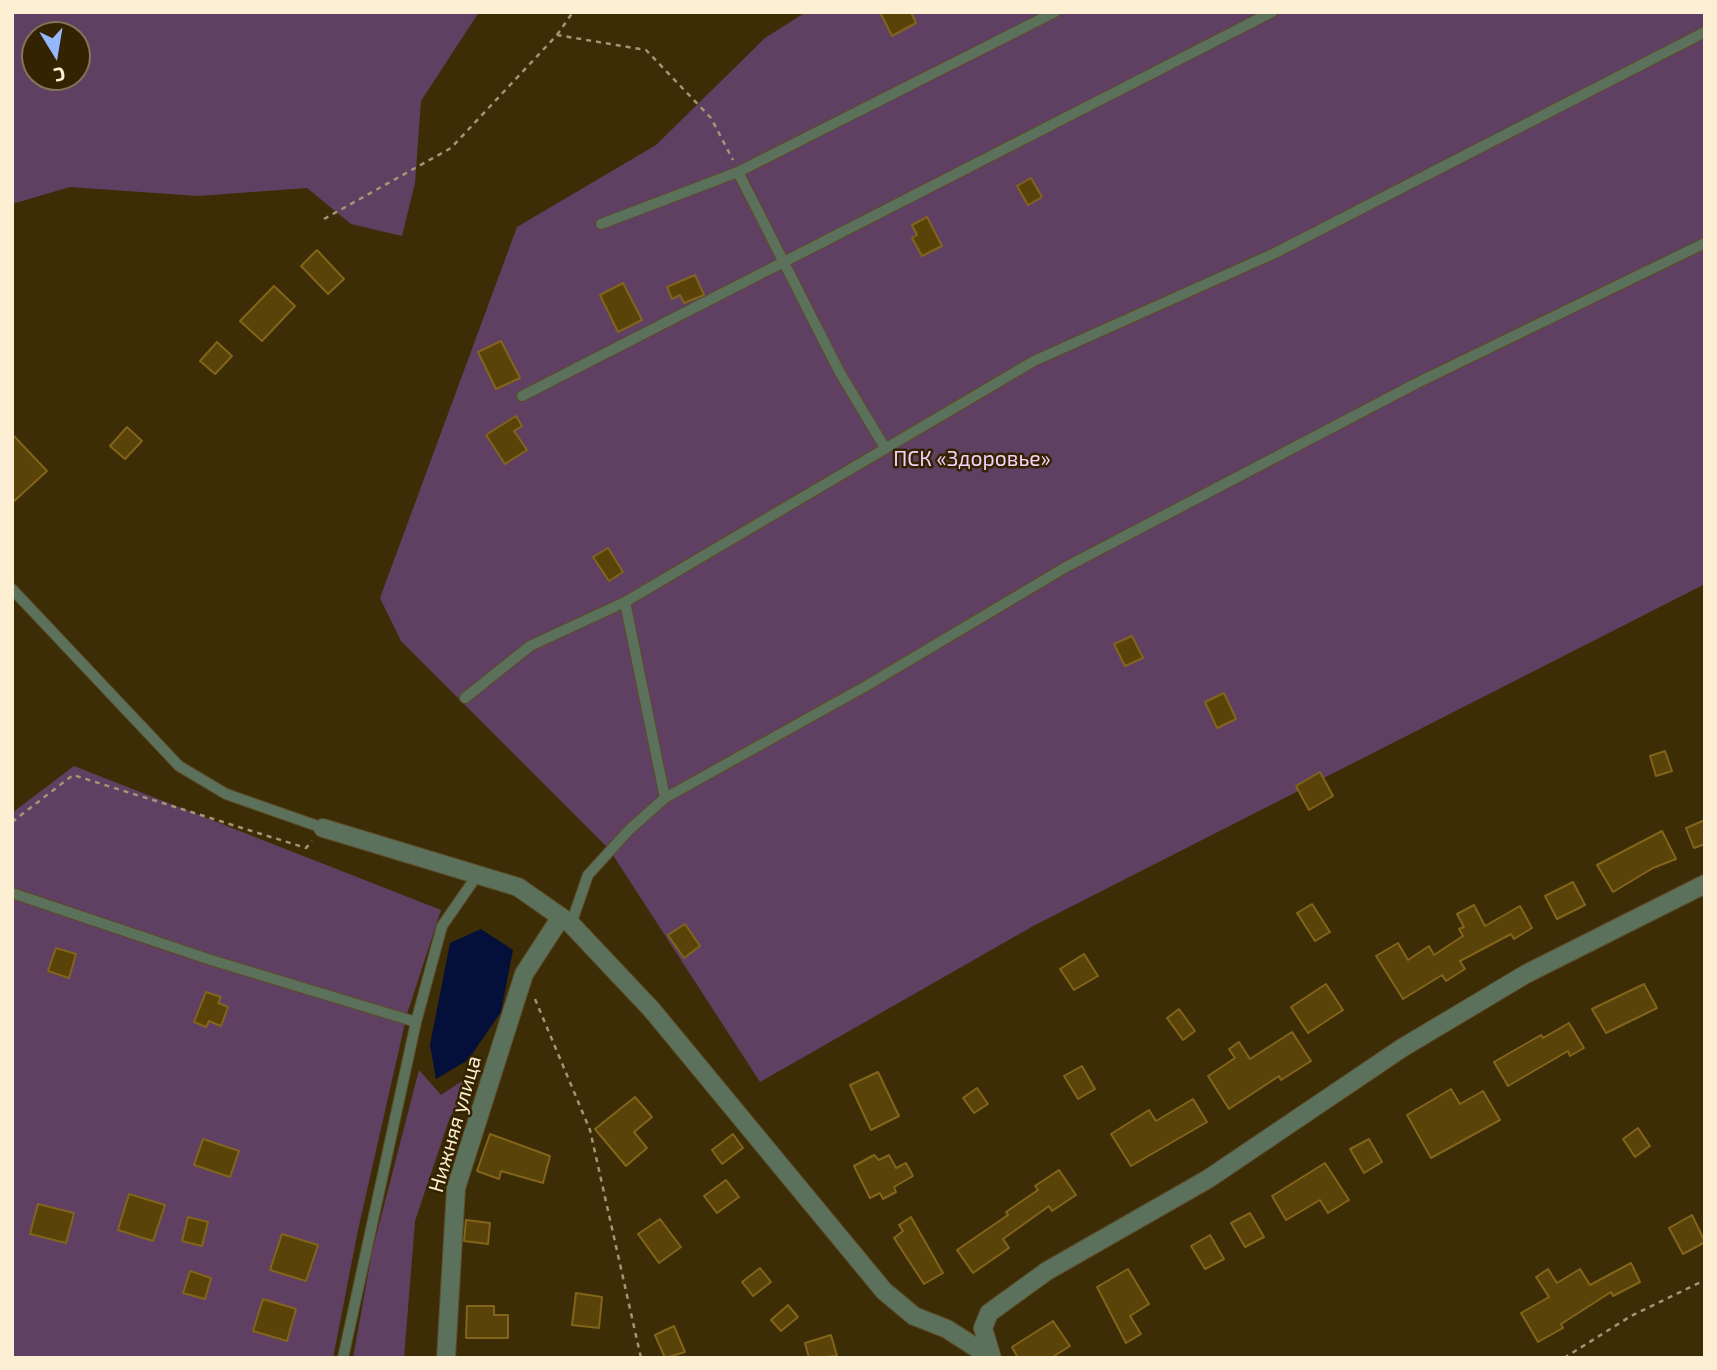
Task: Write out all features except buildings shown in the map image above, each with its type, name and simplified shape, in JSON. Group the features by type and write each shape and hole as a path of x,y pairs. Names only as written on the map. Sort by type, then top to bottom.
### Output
{"street":[{"path":"323,828 476,877 518,887 566,920 652,1010 884,1291 914,1315 947,1329 991,1356"},
{"path":"991,1356 983,1328 989,1313 1047,1271 1208,1179 1402,1048 1527,974 1705,884"},
{"name":"Нижняя улица","path":"446,1358 456,1188 524,974 566,920"}],"lane":[{"path":"601,225 738,172 1055,12"},
{"path":"522,396 783,265 1272,12"},
{"path":"465,698 530,646 625,601 1034,361 1275,253 1705,32"},
{"path":"738,172 839,371 885,448"},
{"path":"566,920 588,876 629,830 664,798 866,686 1066,568 1417,383 1705,243"},
{"path":"12,589 179,766 226,794 323,828"},
{"path":"625,601 664,798"},
{"path":"343,1358 416,1022 442,926 476,877"},
{"path":"12,893 211,960 416,1022"}],"path":[{"path":"324,219 451,148 557,34 573,12"},
{"path":"557,34 646,50 711,117 738,172"},
{"path":"12,822 74,775 306,848 323,828"},
{"path":"524,974 590,1130 641,1358"},
{"path":"1564,1358 1631,1315 1705,1280"}],"green space":[{"path":"12,12 479,12 421,101 415,183 402,236 351,224 307,188 198,196 70,187 12,204"},
{"name":"ПСК «Здоровье»","path":"806,12 1705,12 1705,584 1035,925 760,1082 609,849 401,641 380,598 517,227 656,145 765,38"},
{"path":"74,766 441,910 407,1014 358,1230 333,1358 12,1358 12,813"},
{"path":"480,1069 450,1117 415,1221 404,1358 353,1358 372,1252 419,1070 441,1095"}],"shaded area":[{"path":"481,929 513,950 501,1012 468,1060 436,1079 430,1045 450,943"}]}
